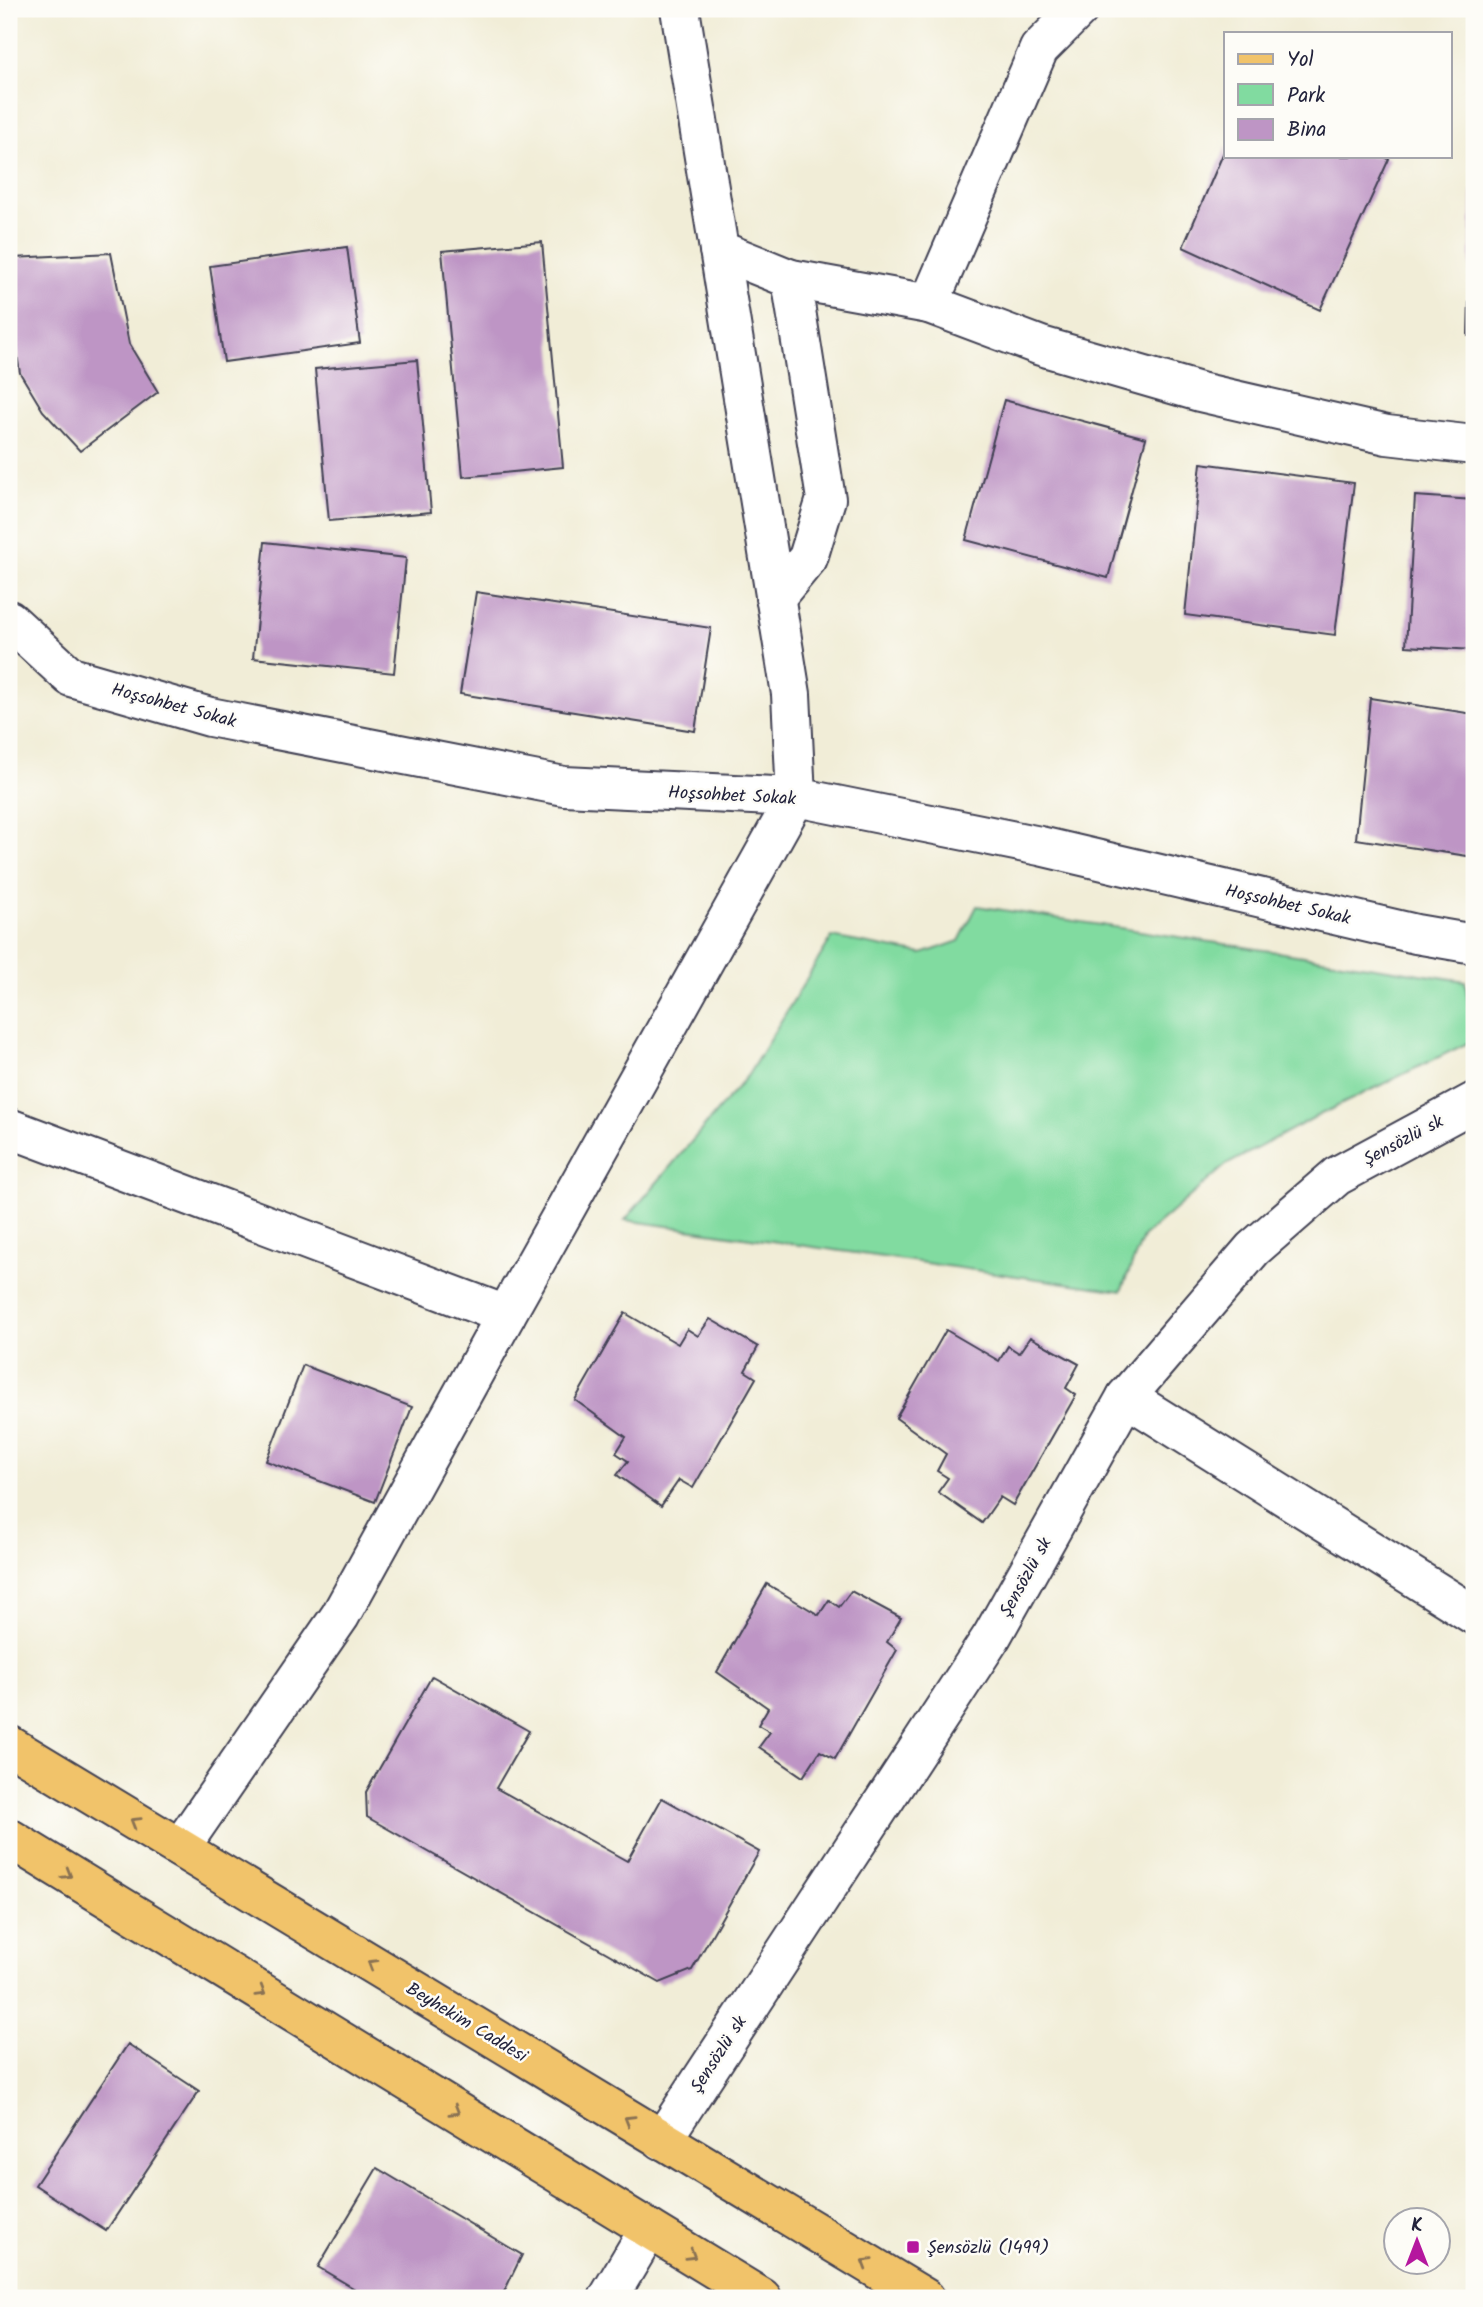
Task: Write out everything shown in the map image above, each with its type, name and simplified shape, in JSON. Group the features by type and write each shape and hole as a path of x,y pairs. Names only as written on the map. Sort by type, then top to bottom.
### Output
{"main road":[{"name":"Beyhekim Caddesi","path":"9,1745 925,2298"},
{"path":"9,1838 762,2298"}],"street":[{"path":"180,1849 340,1616 796,797 791,694 680,9"},
{"path":"929,304 1038,49 1079,9"},
{"path":"719,250 791,278 929,304 1041,346 1200,392 1387,435 1474,445"},
{"path":"775,598 808,558 826,499 791,278"},
{"name":"Hoşsohbet Sokak","path":"9,620 71,677 210,717 564,786 796,797 1040,846 1416,934 1474,944"},
{"name":"Şensözlü sk","path":"663,2140 992,1636 1126,1397 1253,1249 1337,1176 1474,1102"},
{"path":"9,1128 506,1315"},
{"path":"1126,1397 1474,1615"},
{"path":"608,2298 649,2229"}],"green space":[{"path":"977,906 1465,981 1474,1040 1315,1117 1226,1165 1143,1237 1121,1291 625,1220 748,1075 832,937 922,954 959,941"}],"building":[{"path":"1224,152 1224,158 1389,159 1320,310 1183,247"},
{"path":"1472,190 1474,336 1468,336"},
{"path":"542,242 563,467 463,477 442,251"},
{"path":"347,247 360,343 224,362 210,266"},
{"path":"111,253 129,344 158,392 80,451 43,411 20,373 11,317 13,258"},
{"path":"417,360 431,512 329,521 315,369"},
{"path":"1004,400 1146,438 1108,578 966,540"},
{"path":"1201,463 1354,483 1335,635 1185,615"},
{"path":"1415,496 1474,500 1474,650 1406,646"},
{"path":"265,542 406,558 394,673 253,658"},
{"path":"476,592 711,628 695,731 460,694"},
{"path":"1370,698 1474,714 1474,857 1356,839"},
{"path":"625,1313 678,1344 687,1329 698,1336 710,1319 758,1347 745,1371 756,1378 693,1488 679,1480 661,1506 617,1475 628,1461 616,1453 626,1437 575,1400"},
{"path":"946,1330 999,1361 1008,1346 1019,1353 1030,1337 1079,1364 1066,1388 1076,1395 1013,1505 1000,1497 982,1523 938,1492 948,1478 937,1471 946,1454 896,1418"},
{"path":"303,1365 412,1407 375,1502 266,1461"},
{"path":"767,1584 819,1615 829,1600 839,1607 851,1591 901,1618 887,1642 897,1650 835,1759 820,1751 803,1777 759,1747 770,1732 758,1725 768,1708 717,1672"},
{"path":"432,1676 529,1731 496,1788 627,1861 662,1798 759,1852 692,1970 660,1983 367,1817 366,1792"},
{"path":"128,2044 199,2091 106,2231 35,2185"},
{"path":"377,2168 522,2255 501,2298 370,2298 318,2267"}],"place":[{"name":"Şensözlü (1499)","path":"913,2247"}]}
